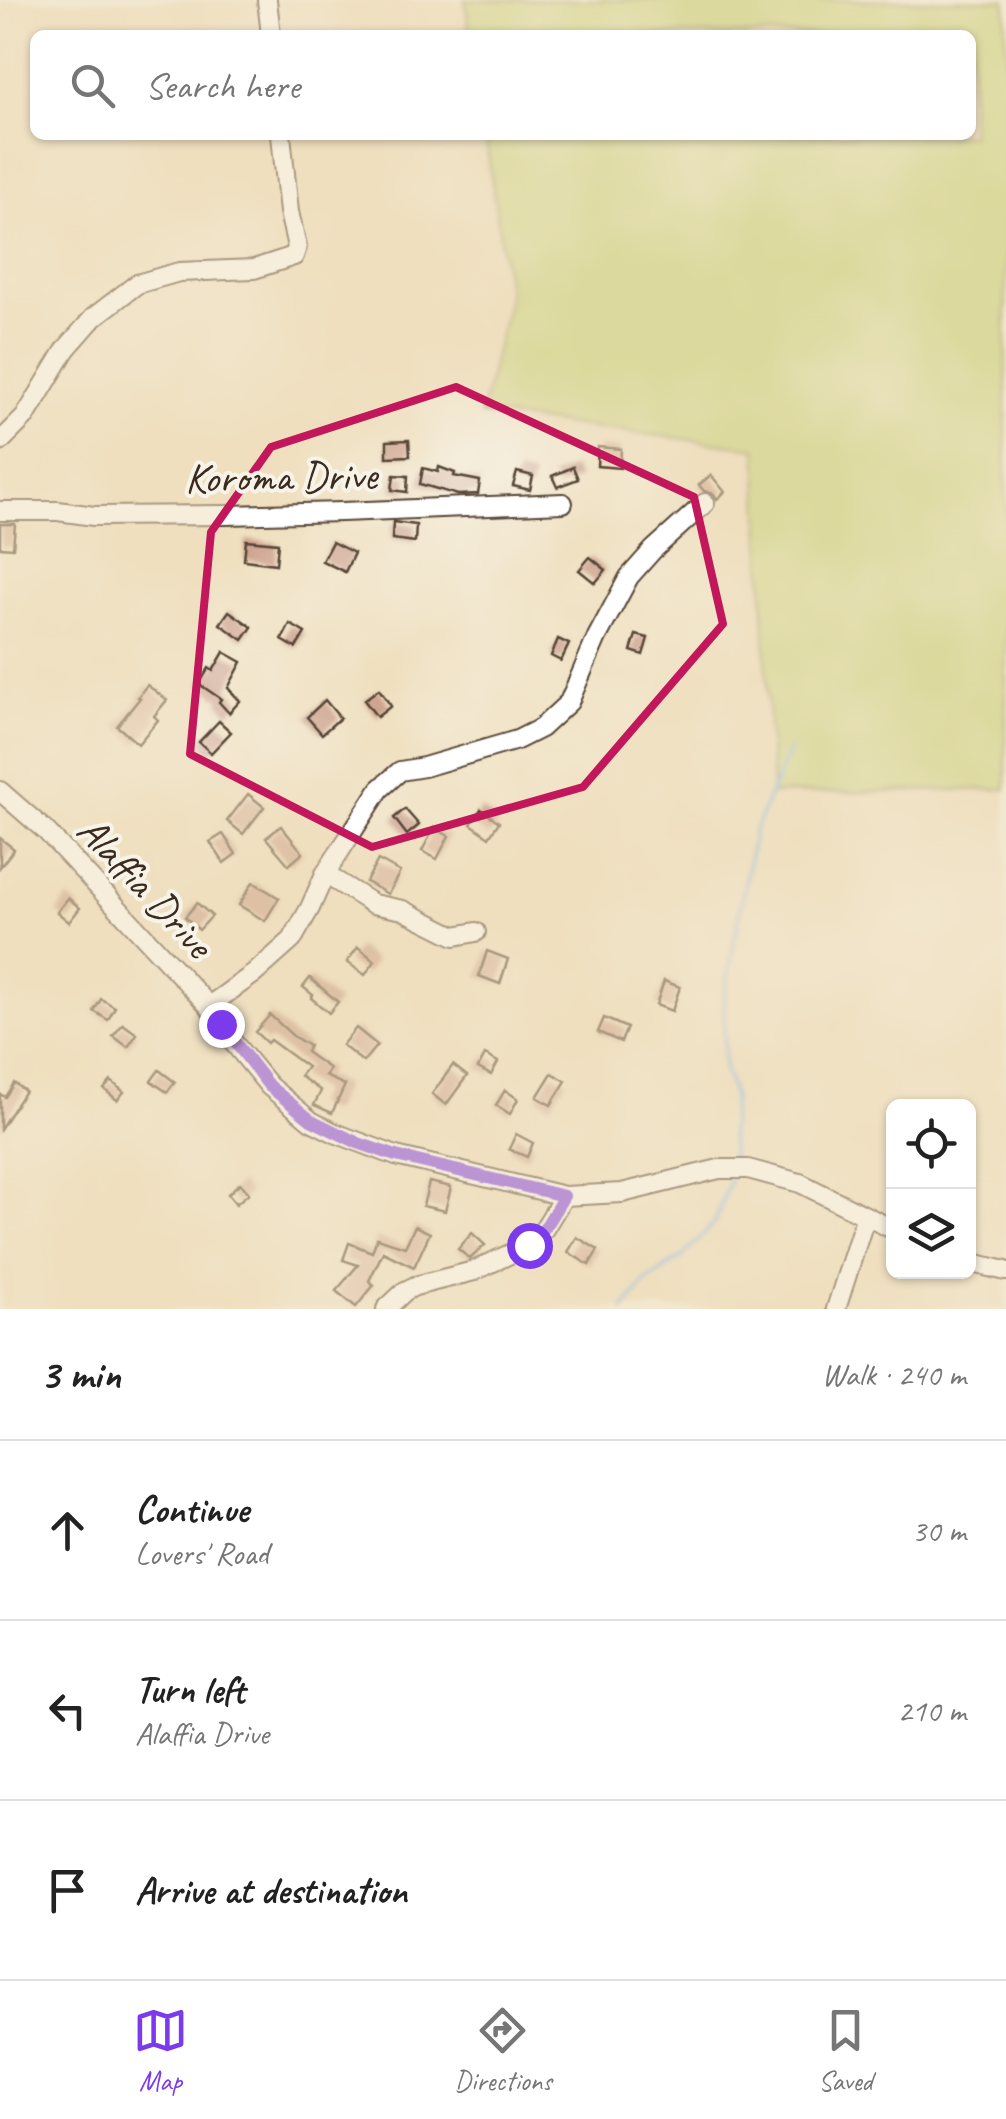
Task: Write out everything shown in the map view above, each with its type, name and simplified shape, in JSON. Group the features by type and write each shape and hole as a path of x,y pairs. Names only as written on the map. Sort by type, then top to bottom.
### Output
{"street":[{"path":"268,0 271,30"},
{"path":"0,442 25,417 75,338 94,317 136,284 179,272 254,269 294,256 297,246 289,212 282,140"},
{"name":"Koroma Drive","path":"0,511 94,516 563,503"},
{"path":"209,1006 292,940 326,874 380,789 400,771 516,740 541,728 570,702 628,578 652,550 706,503"},
{"name":"Alaffia Drive","path":"0,791 48,832 209,1006 269,1086 311,1120 396,1156 564,1196 622,1193 720,1169 748,1169 800,1183 865,1218"},
{"path":"326,874 373,904 403,910 455,936 476,932"},
{"path":"386,1309 415,1286 474,1271 529,1245 564,1196"},
{"path":"836,1309 865,1218 886,1227"},
{"path":"976,1264 1006,1270"}],"highlighted area":[{"path":"456,387 694,497 723,624 583,787 372,847 190,754 211,532 271,447"}],"green space":[{"path":"465,0 1006,0 1006,789 772,794 757,448 481,414 509,297 486,140 976,140 976,30 469,30"}],"building":[{"path":"409,440 410,456 387,457 387,441"},
{"path":"598,447 621,449 620,468 597,466"},
{"path":"439,467 455,473 454,476 480,481 478,494 458,495 420,484 423,468 438,472"},
{"path":"573,467 578,479 557,487 552,476"},
{"path":"517,472 533,476 530,490 513,486"},
{"path":"394,475 408,476 407,492 392,490"},
{"path":"711,475 725,492 717,499 699,485"},
{"path":"393,522 416,525 415,542 392,539"},
{"path":"0,524 15,524 13,548 0,547"},
{"path":"246,540 278,543 276,564 244,560"},
{"path":"332,542 354,553 345,572 322,561"},
{"path":"590,557 606,570 595,583 579,570"},
{"path":"229,611 252,627 243,640 220,624"},
{"path":"290,624 305,633 296,648 282,640"},
{"path":"636,635 648,638 643,655 631,651"},
{"path":"558,639 569,644 561,661 551,656"},
{"path":"224,652 242,662 228,688 240,701 229,713 219,702 221,699 199,684 209,668 213,671"},
{"path":"147,685 167,700 154,716 158,720 138,744 117,726"},
{"path":"379,689 391,706 377,717 364,700"},
{"path":"325,700 340,718 322,734 307,717"},
{"path":"219,721 231,732 211,753 199,742"},
{"path":"248,794 264,807 243,834 227,821"},
{"path":"405,809 419,825 407,835 394,818"},
{"path":"481,809 499,822 489,837 471,824"},
{"path":"281,826 303,853 289,865 266,838"},
{"path":"434,828 449,836 437,859 422,851"},
{"path":"223,834 236,854 224,863 210,842"},
{"path":"0,838 14,849 0,867"},
{"path":"378,860 400,872 388,894 366,882"},
{"path":"253,882 279,898 265,921 239,905"},
{"path":"68,898 80,908 69,922 57,912"},
{"path":"197,903 212,916 199,930 185,917"},
{"path":"358,947 375,961 365,975 347,962"},
{"path":"487,951 508,959 500,984 479,976"},
{"path":"310,978 338,1002 329,1013 303,987"},
{"path":"664,981 680,987 672,1011 656,1005"},
{"path":"101,999 115,1007 108,1020 94,1011"},
{"path":"270,1015 309,1046 306,1052 330,1069 325,1076 345,1085 332,1113 314,1105 321,1091 300,1076 307,1067 255,1032"},
{"path":"604,1018 627,1028 621,1042 598,1032"},
{"path":"123,1024 137,1034 128,1047 113,1036"},
{"path":"356,1028 377,1045 363,1062 342,1045"},
{"path":"485,1055 498,1062 491,1075 478,1068"},
{"path":"453,1065 467,1076 446,1105 432,1094"},
{"path":"159,1070 175,1082 167,1092 151,1081"},
{"path":"552,1073 566,1081 551,1105 537,1097"},
{"path":"111,1081 124,1092 117,1100 104,1089"},
{"path":"14,1083 25,1091 0,1129 0,1094 5,1097"},
{"path":"505,1090 518,1099 510,1114 496,1105"},
{"path":"516,1134 533,1143 527,1157 509,1149"},
{"path":"429,1182 451,1187 445,1211 423,1206"},
{"path":"240,1183 249,1193 236,1204 228,1194"},
{"path":"415,1226 430,1233 414,1267 383,1252 369,1281 374,1285 356,1307 336,1291 358,1265 343,1260 349,1243 372,1252 377,1238 405,1247"},
{"path":"472,1233 485,1245 470,1259 458,1249"},
{"path":"577,1237 598,1250 589,1265 568,1252"}],"waterway":[{"path":"732,1162 733,1097 724,1067 724,999 754,832 789,750"},
{"path":"624,1309 645,1282 682,1257 715,1222 731,1177"}],"route":[{"path":"221,1024 269,1086 311,1120 396,1156 564,1196 529,1245"}]}
